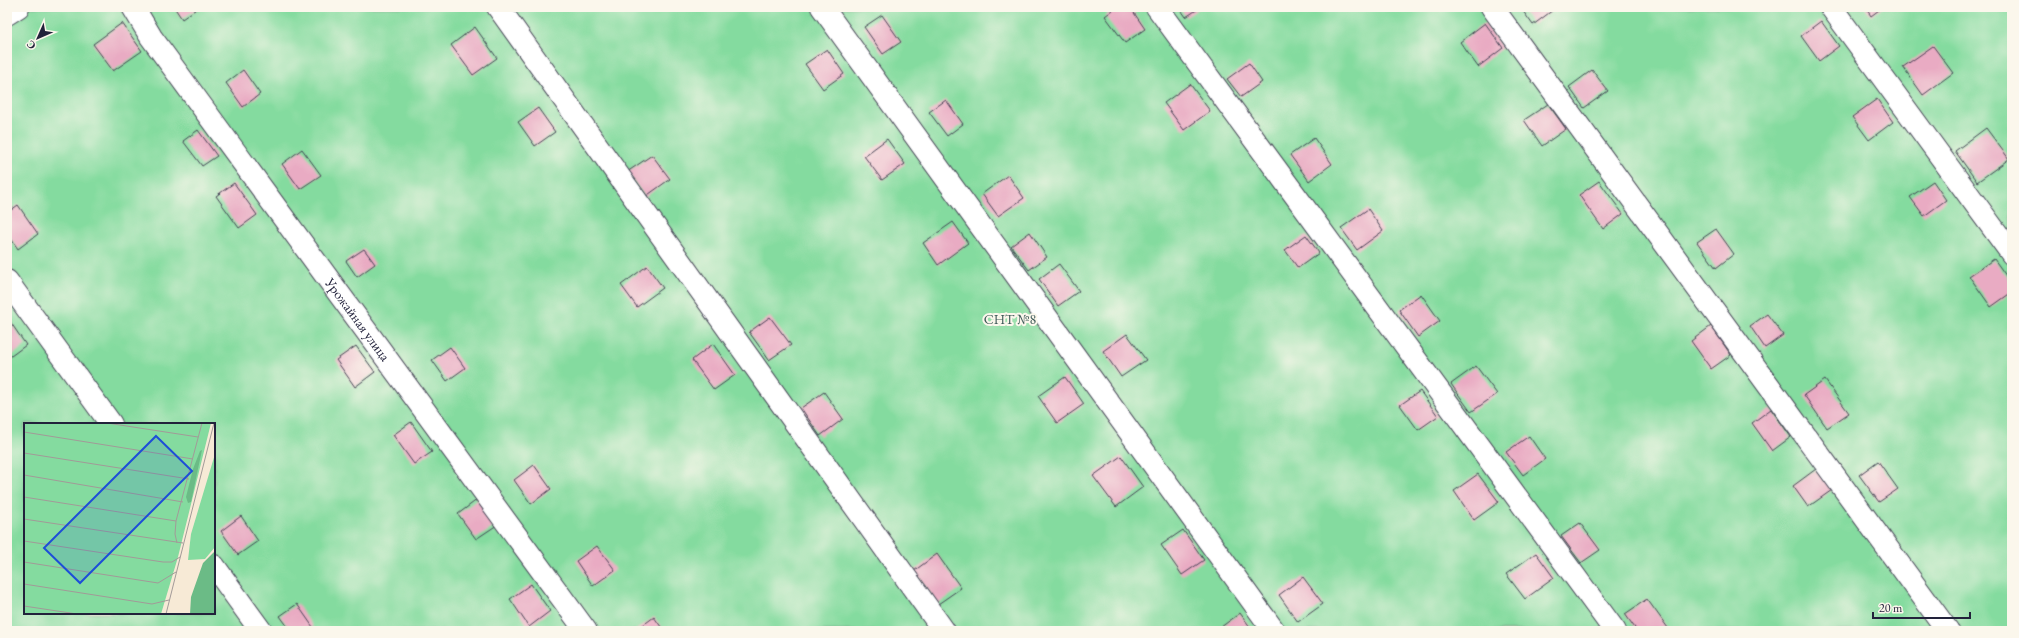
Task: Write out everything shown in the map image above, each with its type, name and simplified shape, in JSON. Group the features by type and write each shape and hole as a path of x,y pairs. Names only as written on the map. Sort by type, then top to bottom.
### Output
{"street":[{"path":"7,14 18,7"},
{"name":"Урожайная улица","path":"133,7 150,37 586,631"},
{"path":"498,7 944,631"},
{"path":"822,7 1274,631"},
{"path":"1157,7 1615,631"},
{"path":"1492,7 1948,631"},
{"path":"1831,7 2012,254"},
{"path":"7,281 110,423"},
{"path":"215,567 261,631"}],"green space":[{"name":"СНТ №8","path":"7,7 2012,7 2012,631 7,631"}],"building":[{"path":"174,7 199,7 182,19"},
{"path":"1117,7 1130,7 1145,29 1125,43 1105,16"},
{"path":"1179,7 1201,7 1186,17"},
{"path":"1520,7 1557,7 1533,25"},
{"path":"1865,7 1883,7 1871,16"},
{"path":"882,15 901,42 883,54 864,27"},
{"path":"1821,21 1839,46 1819,61 1801,36"},
{"path":"122,23 142,51 113,71 93,44"},
{"path":"1485,23 1503,48 1478,67 1460,42"},
{"path":"475,27 497,58 473,75 451,45"},
{"path":"1933,46 1953,73 1923,95 1903,67"},
{"path":"827,49 844,74 823,89 805,64"},
{"path":"1249,63 1262,82 1241,97 1227,79"},
{"path":"243,70 260,94 243,107 226,83"},
{"path":"1592,70 1608,91 1584,108 1569,87"},
{"path":"1190,84 1210,111 1184,130 1164,103"},
{"path":"1877,99 1893,122 1869,140 1852,117"},
{"path":"946,100 963,124 947,136 929,112"},
{"path":"1548,104 1566,129 1542,146 1524,120"},
{"path":"538,108 555,132 535,146 518,122"},
{"path":"1986,128 2009,159 1977,182 1955,151"},
{"path":"198,130 217,156 202,166 183,141"},
{"path":"1314,138 1332,164 1309,181 1290,155"},
{"path":"887,139 905,164 882,180 864,156"},
{"path":"302,149 321,175 300,189 282,164"},
{"path":"652,155 670,179 645,197 627,172"},
{"path":"1008,175 1024,198 998,216 982,194"},
{"path":"1599,181 1623,214 1603,229 1579,195"},
{"path":"1933,181 1946,200 1924,216 1910,197"},
{"path":"234,183 257,215 239,228 216,196"},
{"path":"18,205 38,234 18,249 7,233 7,213"},
{"path":"1368,209 1383,231 1357,250 1341,228"},
{"path":"953,222 968,243 938,265 923,243"},
{"path":"1716,229 1734,254 1716,268 1697,242"},
{"path":"1030,232 1047,257 1029,270 1011,246"},
{"path":"1306,235 1319,253 1298,268 1285,250"},
{"path":"364,249 375,264 357,277 346,261"},
{"path":"1994,259 2012,284 2012,292 1991,307 1969,276"},
{"path":"1059,264 1079,291 1058,306 1039,279"},
{"path":"647,266 663,288 637,307 621,285"},
{"path":"1421,294 1440,321 1418,337 1399,310"},
{"path":"1767,314 1783,335 1765,348 1750,326"},
{"path":"770,317 791,345 769,360 749,332"},
{"path":"9,320 26,345 7,359 7,321"},
{"path":"1711,326 1731,355 1711,369 1691,341"},
{"path":"1127,334 1146,360 1121,377 1103,351"},
{"path":"713,344 735,375 714,390 692,360"},
{"path":"356,346 375,372 355,387 336,360"},
{"path":"450,347 465,368 447,381 432,360"},
{"path":"1476,366 1497,394 1471,412 1451,384"},
{"path":"1065,377 1084,404 1057,423 1038,396"},
{"path":"1825,380 1849,413 1827,428 1804,395"},
{"path":"1420,391 1438,416 1418,430 1400,405"},
{"path":"824,392 843,419 820,436 801,408"},
{"path":"1771,409 1791,437 1772,451 1752,423"},
{"path":"411,422 432,452 414,464 393,435"},
{"path":"1529,436 1545,459 1523,475 1506,452"},
{"path":"1121,456 1143,487 1116,507 1093,476"},
{"path":"1878,461 1898,489 1879,502 1859,475"},
{"path":"534,465 551,489 531,504 514,480"},
{"path":"1816,469 1832,490 1808,507 1793,486"},
{"path":"1478,474 1499,502 1474,520 1454,491"},
{"path":"478,499 497,525 476,539 458,514"},
{"path":"241,516 258,541 238,555 221,531"},
{"path":"1580,523 1600,550 1581,563 1561,536"},
{"path":"1183,530 1204,560 1182,575 1161,545"},
{"path":"597,546 615,570 593,586 576,561"},
{"path":"1536,553 1554,578 1525,599 1506,574"},
{"path":"937,554 961,588 938,604 914,571"},
{"path":"1303,577 1323,604 1298,622 1279,595"},
{"path":"531,584 550,611 529,627 510,599"},
{"path":"1647,599 1668,628 1664,631 1637,631 1625,614"},
{"path":"297,604 313,627 307,631 291,631 280,616"},
{"path":"1240,613 1253,631 1217,630"},
{"path":"654,617 664,631 635,631"}]}
